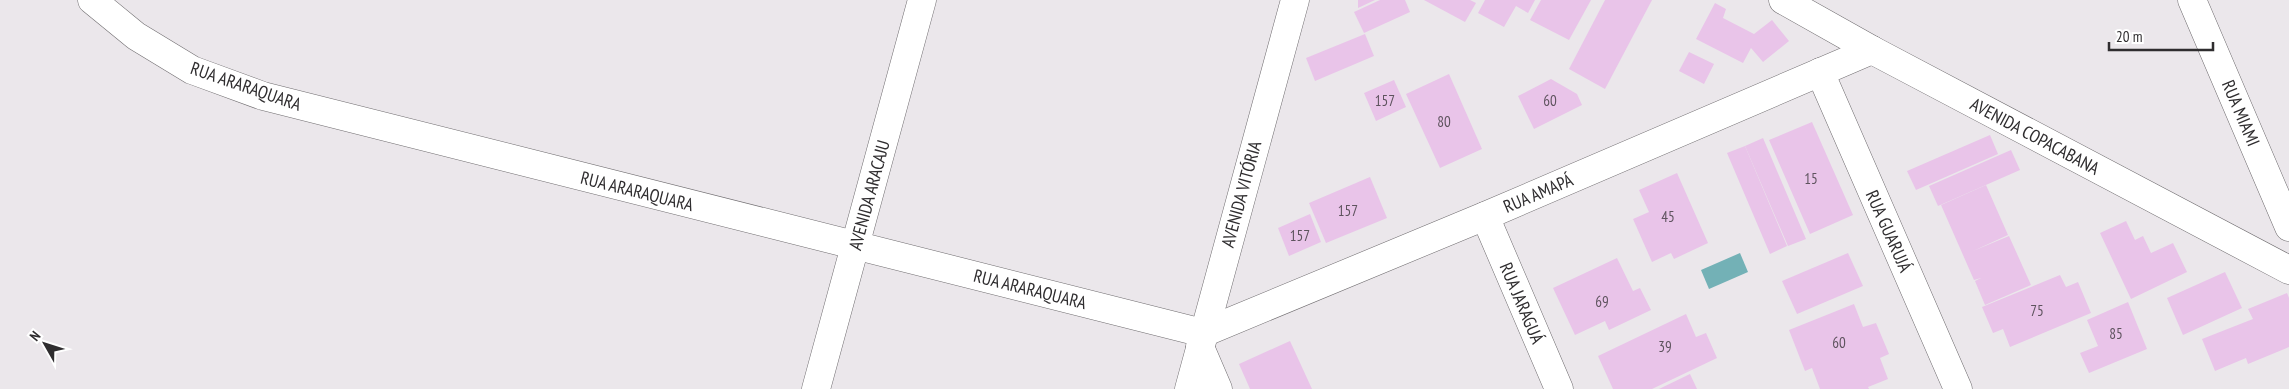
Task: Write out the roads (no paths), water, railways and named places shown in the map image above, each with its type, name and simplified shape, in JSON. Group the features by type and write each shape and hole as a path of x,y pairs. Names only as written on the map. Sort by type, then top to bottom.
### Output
{"street":[{"name":"RUA ARARAQUARA","path":"92,0 136,36 192,70 263,96 855,246 1202,340"},
{"name":"AVENIDA ARACAJU","path":"816,389 922,0"},
{"name":"AVENIDA VITÓRIA","path":"1189,389 1295,0"},
{"name":"AVENIDA COPACABANA","path":"1783,0 1872,50 2289,270"},
{"name":"RUA MIAMI","path":"2192,0 2289,227"},
{"name":"RUA AMAPÁ","path":"1202,340 1872,50"},
{"name":"RUA GUARUJÁ","path":"1820,72 1958,389"},
{"name":"RUA JARAGUÁ","path":"1485,216 1559,389"},
{"path":"1202,340 1218,389"}],"water":[{"path":"1740,253 1748,272 1709,289 1701,270"}]}
